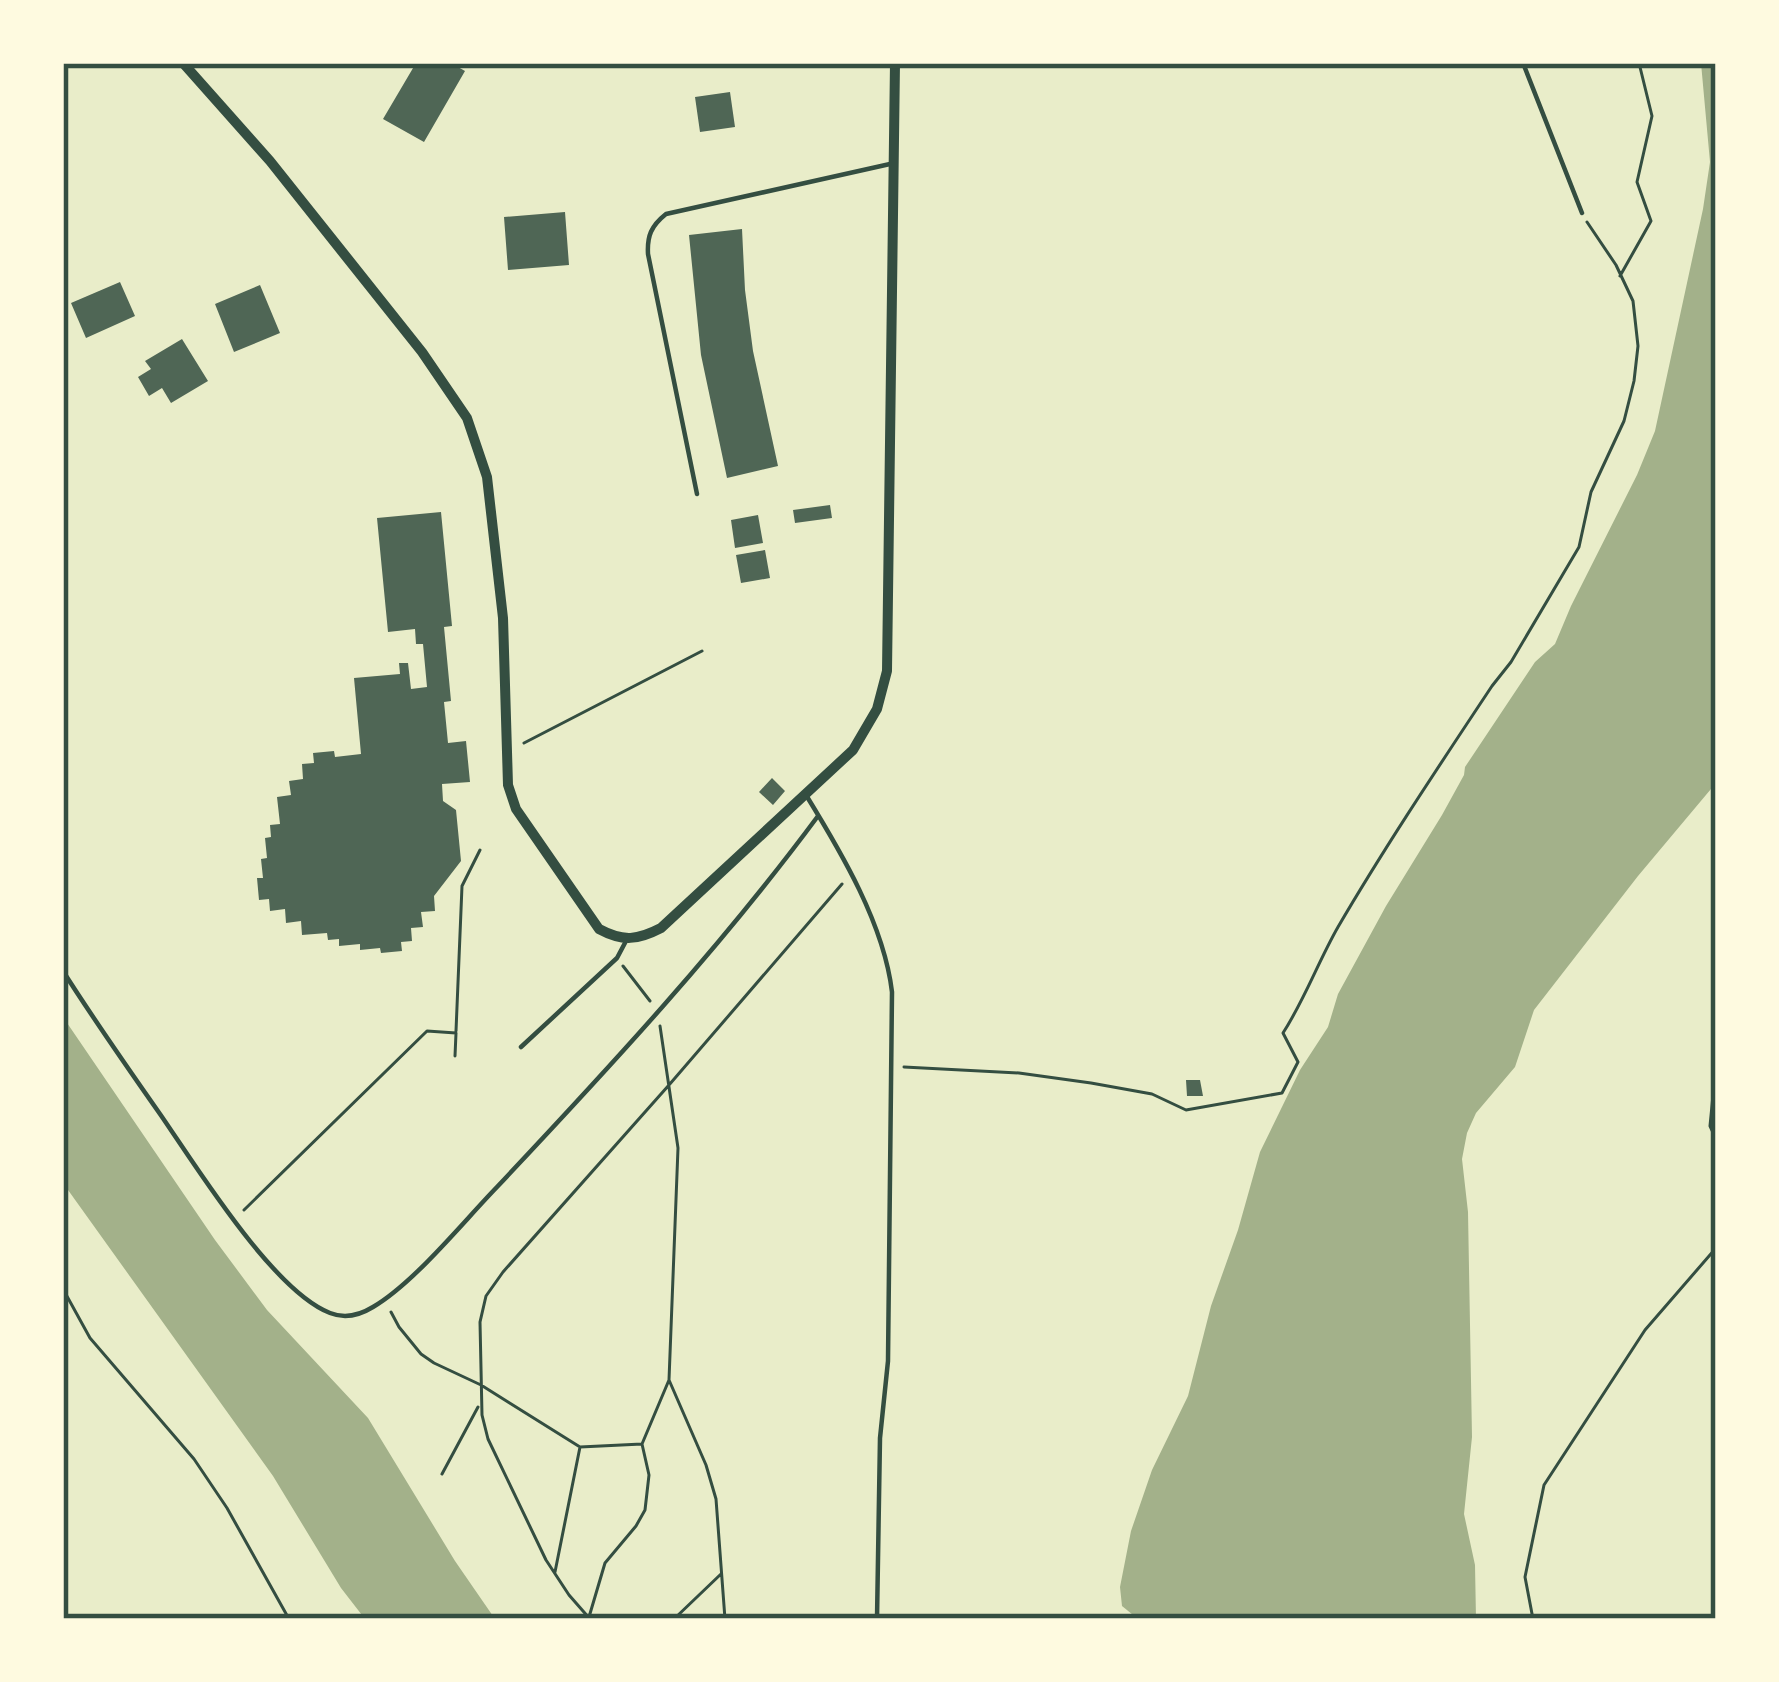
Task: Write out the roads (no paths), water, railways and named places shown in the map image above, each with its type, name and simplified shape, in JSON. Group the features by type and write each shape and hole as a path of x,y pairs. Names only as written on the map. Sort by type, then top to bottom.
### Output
{"street":[{"path":"183,63 284,178 422,352 467,418 487,477 503,618 508,785 516,809 599,929 627,940 661,928 806,795 854,750 877,709 886,671 895,63"}],"lane":[{"path":"1523,63 1582,213"},
{"path":"697,494 648,254 647,238 654,224 666,214 893,163"},
{"path":"806,795 852,872 890,969 892,992 889,1360 880,1438 877,1619"},
{"path":"63,971 234,1219 275,1270 330,1313 359,1315 418,1269 549,1131 767,885 818,816"},
{"path":"521,1047 617,958 627,940"}]}
